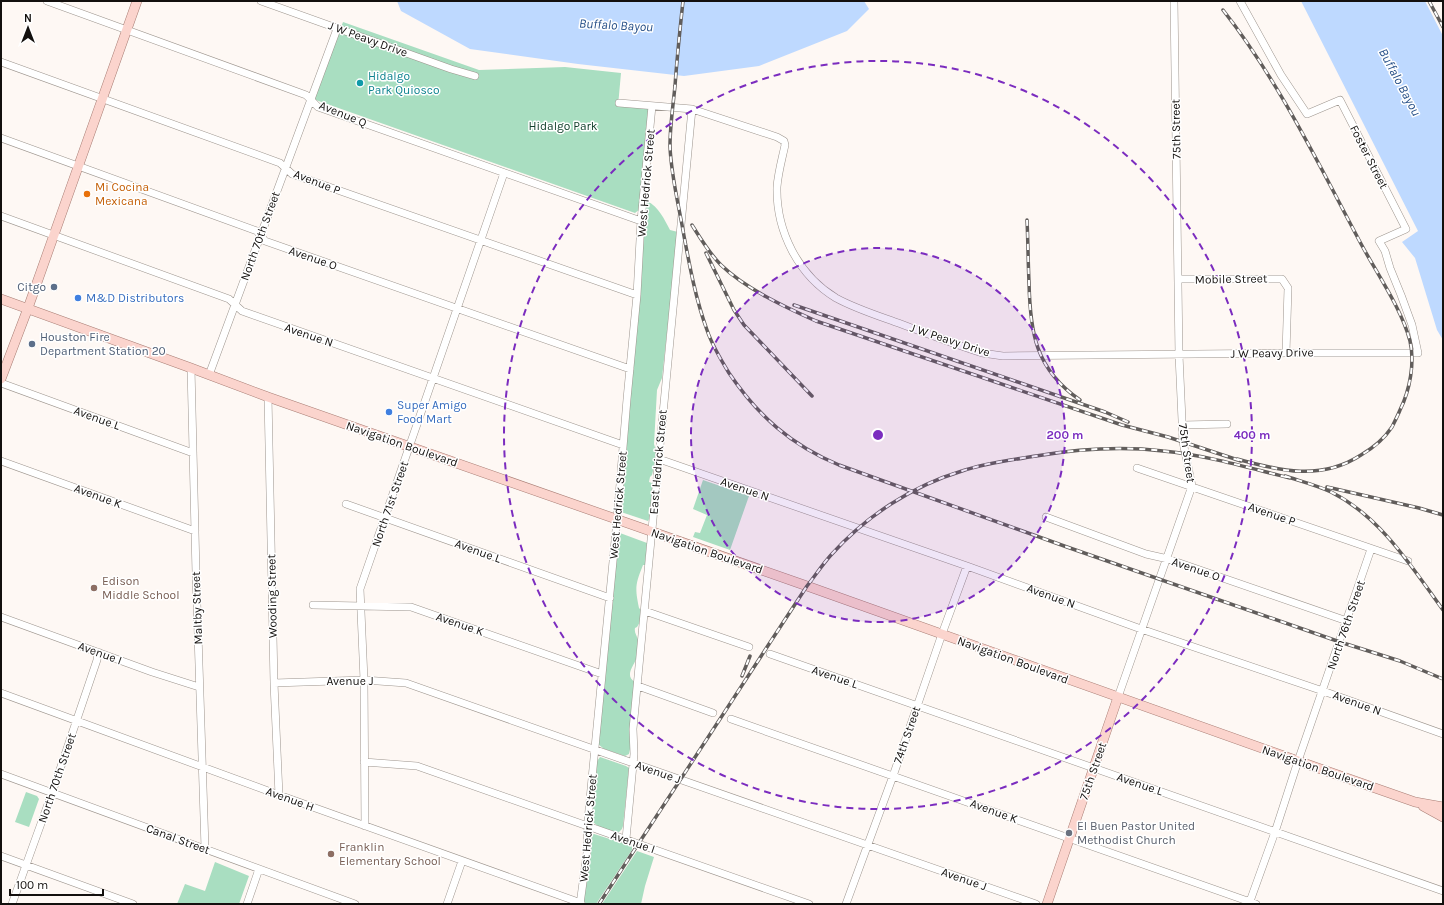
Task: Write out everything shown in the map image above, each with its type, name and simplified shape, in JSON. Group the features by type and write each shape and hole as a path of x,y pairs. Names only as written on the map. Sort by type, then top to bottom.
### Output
{"main road":[{"path":"1,379 28,308 137,1"},
{"name":"Navigation Boulevard","path":"1,299 268,397 1415,802 1443,817"},
{"name":"75th Street","path":"1047,904 1118,698"},
{"name":"Navigation Boulevard","path":"1415,802 1443,807"}],"street":[{"name":"Avenue Q","path":"47,1 306,95 318,107 641,221"},
{"name":"J W Peavy Drive","path":"261,1 450,69 475,76"},
{"name":"75th Street","path":"1118,698 1141,629 1168,559 1192,486 1183,442 1179,355 1174,1"},
{"name":"Foster Street","path":"1240,1 1281,75 1307,114 1340,100 1406,229 1379,241 1385,251 1390,268 1402,295 1412,325 1418,353"},
{"name":"North 70th Street","path":"209,375 337,29"},
{"name":"Avenue P","path":"1,62 280,163 292,174 637,295"},
{"name":"J W Peavy Drive","path":"619,103 692,109 777,137 784,141 786,145 779,170 777,186 778,205 784,231 796,259 806,272 820,286 836,298 858,308 982,353 1003,356 1418,353"},
{"name":"West Hedrick Street","path":"580,903 587,853 588,826 637,295 641,221 652,106"},
{"name":"East Hedrick Street","path":"626,839 633,764 633,729 692,109"},
{"name":"Avenue O","path":"1,138 257,231 265,241 630,369"},
{"name":"North 71st Street","path":"365,826 364,680 360,589 504,173"},
{"name":"Avenue N","path":"1,216 229,299 242,311 623,445"},
{"name":"Mobile Street","path":"1178,280 1282,278 1288,288 1286,353"},
{"name":"Maltby Street","path":"191,368 204,848"},
{"name":"Avenue L","path":"1,383 193,453"},
{"name":"Wooding Street","path":"268,397 274,683 279,795"},
{"path":"1182,425 1227,424"},
{"name":"Avenue N","path":"659,459 1443,734"},
{"name":"Avenue K","path":"1,461 195,531"},
{"name":"Avenue P","path":"1137,468 1408,561"},
{"name":"Avenue L","path":"346,504 610,598"},
{"name":"Avenue O","path":"1046,517 1146,554 1168,559 1347,621"},
{"name":"North 76th Street","path":"1251,903 1371,549"},
{"name":"74th Street","path":"846,904 967,566"},
{"name":"Avenue K","path":"313,605 411,607 602,674"},
{"path":"645,612 749,647"},
{"name":"Avenue I","path":"1,617 152,672 199,687"},
{"name":"North 70th Street","path":"12,904 77,720 97,660 98,652"},
{"name":"Avenue L","path":"770,654 1443,890"},
{"name":"Avenue J","path":"274,683 364,680 406,683 633,764 1036,904"},
{"path":"638,686 713,713"},
{"name":"Avenue H","path":"1,693 580,903"},
{"name":"Avenue K","path":"731,719 1251,903"},
{"name":"Avenue I","path":"364,762 417,766 809,904"},
{"name":"Canal Street","path":"1,774 355,904"},
{"path":"1,856 133,904"},
{"path":"447,904 462,861"},
{"path":"247,904 259,869"}],"green space":[{"name":"Hidalgo Park","path":"343,22 479,70 565,67 621,73 618,106 649,109 640,209 635,213 313,99"},
{"path":"647,201 658,210 670,230 678,232 662,378 657,390 654,444 657,454 649,482 652,483 652,508 648,521 621,512 621,492"},
{"path":"703,480 749,496 730,550 693,537 695,532 700,533 707,515 693,509"},
{"path":"620,533 647,543 645,565 643,565 636,586 639,608 641,610 640,622 635,628 635,633 638,638 638,652 630,673 630,676 635,682 630,749 629,754 625,756 604,749 598,744 618,535"},
{"path":"600,757 629,768 623,826 619,832 611,831 595,824 591,818 597,761"},
{"path":"26,792 37,796 39,799 29,827 15,822"},
{"path":"594,834 632,846 632,850 596,904 581,904 591,835"},
{"path":"637,851 654,857 641,904 602,904"},
{"path":"215,862 249,876 239,904 177,904 185,884 205,891"}],"water":[{"name":"Buffalo Bayou","path":"397,1 864,1 869,9 847,31 759,66 684,76 578,64 470,49 401,11"},
{"name":"Buffalo Bayou","path":"1301,1 1425,1 1443,36 1443,340 1437,330 1415,258 1402,242 1418,231"}],"railway":[{"path":"683,1 670,146 674,180 696,296 711,341 729,373 752,403 777,428 806,448 839,465 1067,547 1340,642 1400,661 1443,679"},
{"path":"1429,1 1443,27"},
{"path":"1223,10 1262,64 1296,122 1387,289 1406,328 1410,341 1412,358 1409,385 1404,402 1392,427 1378,443 1361,455 1346,463 1316,471 1285,470 1237,459"},
{"path":"1027,220 1031,317 1038,348 1044,362 1053,376 1080,400"},
{"path":"692,225 705,246 721,265 731,274 766,297 816,321 1122,425 1168,437 1241,461"},
{"path":"706,253 734,310 744,325 812,396"},
{"path":"794,305 1105,412 1128,422"},
{"path":"599,904 807,586 828,559 845,541 875,515 891,504 925,485 943,477 971,468 1008,460 1084,450 1147,449 1179,453 1227,462 1290,478"},
{"path":"1285,476 1331,492 1349,502 1365,515 1394,544 1443,610"},
{"path":"1327,487 1443,515"},
{"path":"742,676 750,656"}],"place":[{"name":"Hidalgo Park Quiosco","path":"360,83"},
{"name":"Mi Cocina Mexicana","path":"87,194"},
{"name":"Citgo","path":"54,287"},
{"name":"M&D Distributors","path":"78,298"},
{"name":"Houston Fire Department Station 20","path":"32,344"},
{"name":"Super Amigo Food Mart","path":"389,412"},
{"name":"Edison Middle School","path":"94,588"},
{"name":"El Buen Pastor United Methodist Church","path":"1069,833"},
{"name":"Franklin Elementary School","path":"331,854"}]}
